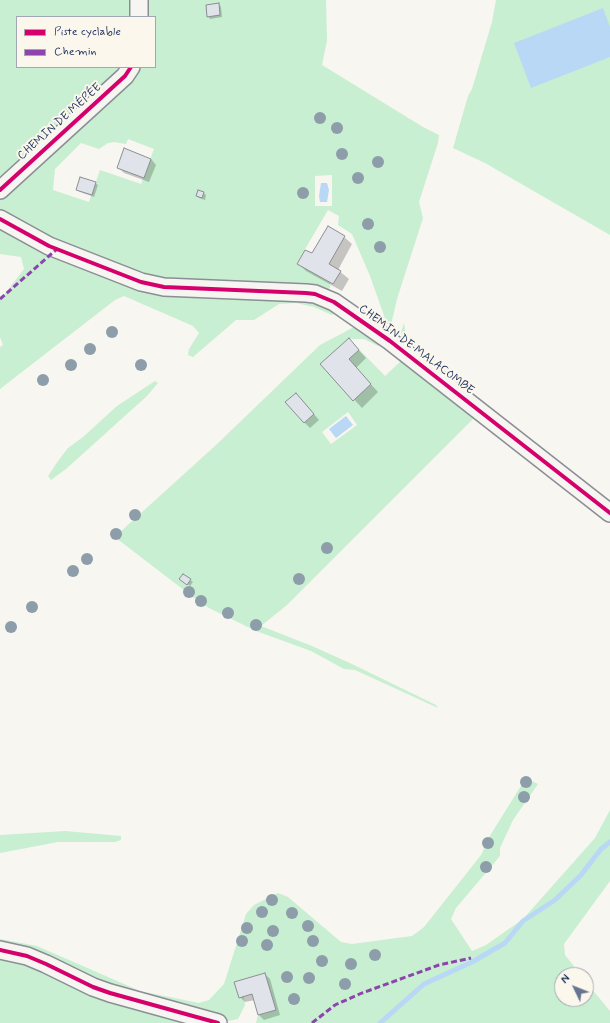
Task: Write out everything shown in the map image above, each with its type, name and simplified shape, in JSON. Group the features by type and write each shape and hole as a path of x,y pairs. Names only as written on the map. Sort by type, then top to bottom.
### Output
{"street":[{"path":"139,0 139,16"},
{"name":"CHEMIN DE MÉPÉE","path":"0,190 125,76 131,68"},
{"name":"CHEMIN DE MALACOMBE","path":"0,220 48,246 116,274 141,282 164,287 306,293 315,294 334,302 390,341 610,513"},
{"path":"0,950 27,956 99,989 218,1023"}],"green space":[{"path":"0,0 326,0 327,40 322,65 423,127 439,135 438,143 419,202 423,218 397,299 391,325 387,324 370,276 352,234 338,225 339,216 328,210 297,263 330,283 330,288 315,299 335,313 332,315 314,307 296,303 279,304 254,320 236,320 193,357 188,355 189,349 199,333 193,326 124,296 115,300 0,389 0,347 3,345 0,337 0,300 24,269 21,257 0,254","holes":["128,139 154,149 141,184 100,170 89,202 53,190 55,169 81,143 99,149 108,143 114,142 126,144","332,175 332,206 315,206 315,176","65,259 121,271 111,280"]},
{"path":"496,0 610,0 610,235 485,163 453,148 492,22"},
{"path":"404,323 406,336 414,347 610,502 610,507 411,350 404,341 401,332"},
{"path":"361,326 381,344 378,346 364,339 349,339 385,376 402,360 477,415 287,605 261,626 352,664 436,705 438,708 355,670 344,669 311,651 256,631 209,608 116,538 119,533 216,445 320,345 354,327","holes":["348,412 357,425 331,444 322,432"]},
{"path":"155,381 158,383 147,396 66,469 51,480 48,476 68,448 83,437 117,406"},
{"path":"530,780 538,784 513,820 500,848 500,856 456,908 451,919 472,951 486,945 523,919 595,838 610,810 610,881 564,944 565,955 575,967 554,967 554,1007 594,1007 594,992 610,1011 610,1023 256,1023 258,1015 276,1010 265,973 235,982 239,998 244,996 245,1005 238,1019 228,1021 194,1011 202,1023 0,1023 0,939 37,946 140,991 199,1003 209,1000 224,984 246,914 254,905 278,893 288,897 341,942 352,944 412,936 424,927 481,855 491,834 524,781"},
{"path":"65,831 121,836 121,840 115,842 58,842 0,853 0,835"}],"water":[{"path":"603,8 610,27 610,57 531,88 514,43"},
{"path":"321,183 327,183 329,190 327,202 320,202 319,196"},
{"path":"346,416 353,425 336,438 329,429"}],"building":[{"path":"219,3 220,15 207,17 206,5"},
{"path":"124,148 151,159 144,178 117,168"},
{"path":"80,177 96,182 92,195 76,190"},
{"path":"198,190 204,192 202,198 196,196"},
{"path":"328,226 345,236 329,264 341,271 333,284 297,264 305,250 312,253"},
{"path":"349,338 359,350 349,359 371,384 353,401 320,364"},
{"path":"296,393 314,414 304,423 285,402"},
{"path":"183,574 191,579 187,585 179,579"},
{"path":"265,973 276,1010 258,1015 252,994 239,998 234,982"}],"waterway":[{"path":"380,1023 424,984 472,962 505,943 523,921 555,900 581,875 601,849 610,842"}],"marked path":[{"path":"0,299 57,249"},
{"path":"312,1023 335,1005 362,993 439,965 471,958"}],"cycle path":[{"path":"0,190 125,76 130,68"},
{"path":"0,219 49,246 141,282 164,287 306,293 315,294 334,302 390,341 610,513"},
{"path":"0,950 27,956 93,987 110,993 218,1023"}]}
